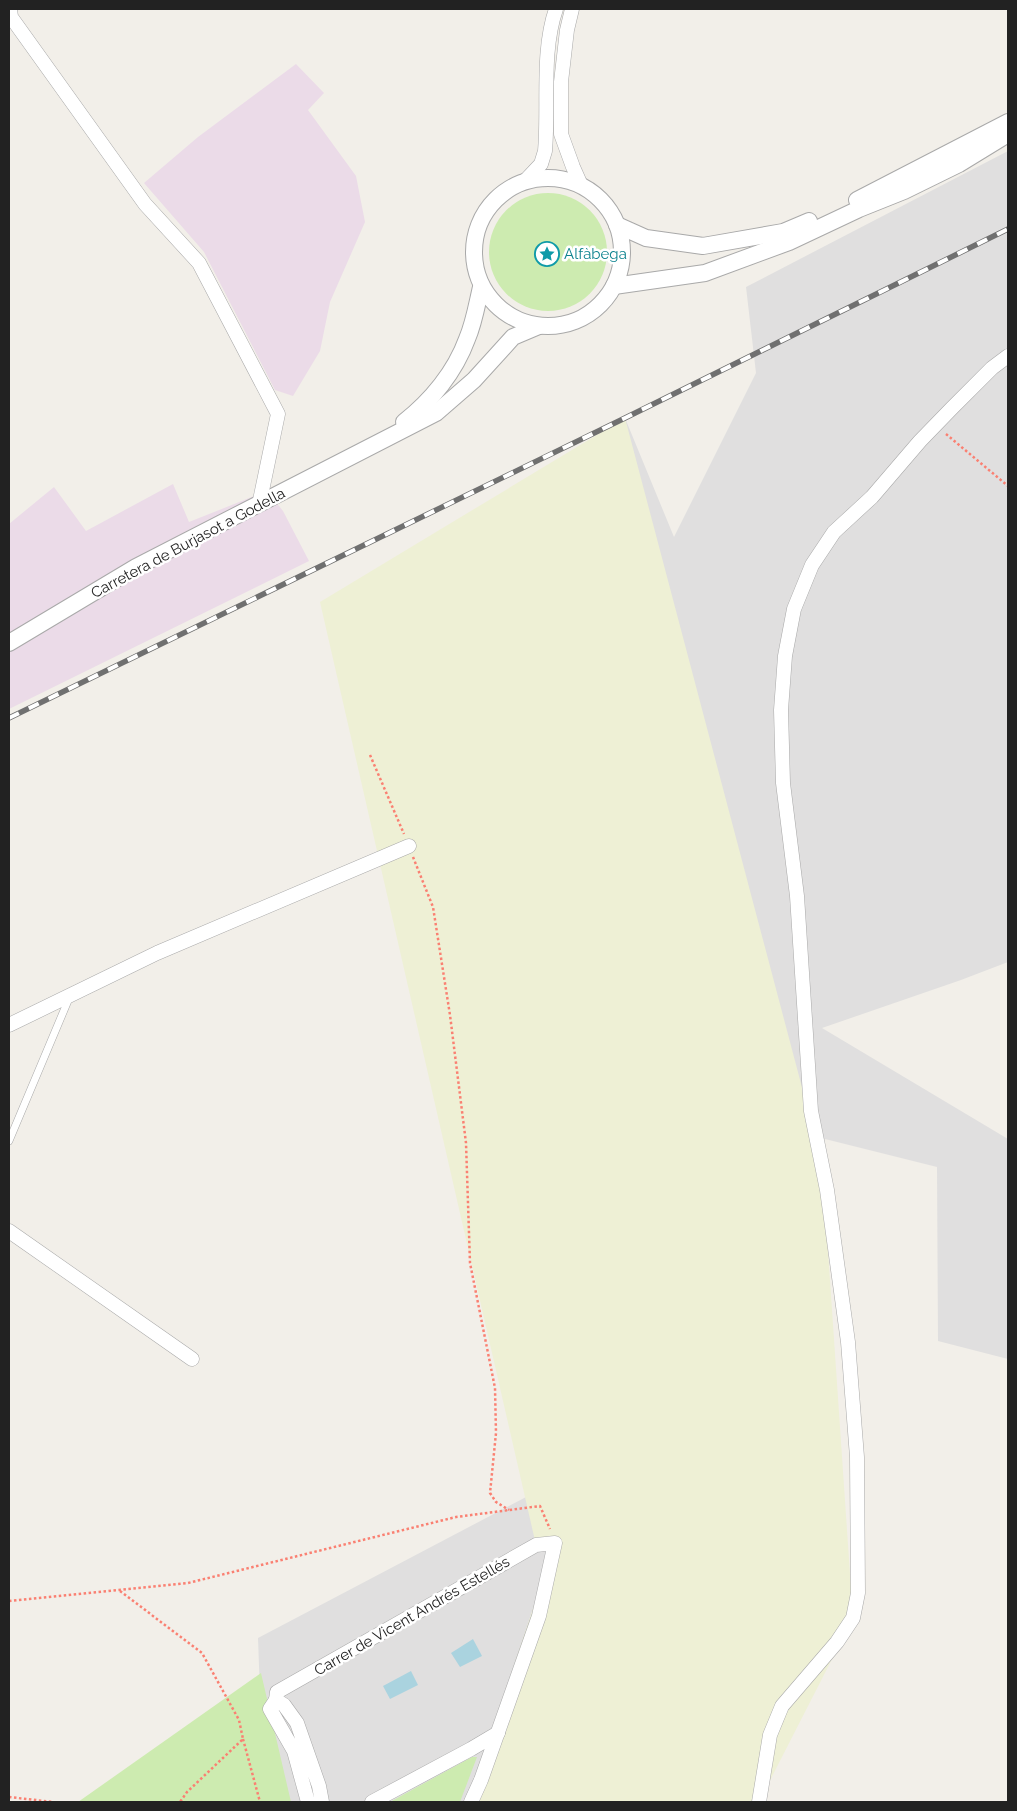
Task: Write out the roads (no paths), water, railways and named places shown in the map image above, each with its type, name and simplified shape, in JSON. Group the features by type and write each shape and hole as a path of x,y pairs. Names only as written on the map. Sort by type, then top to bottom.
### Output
{"street":[{"path":"10,9 11,17 146,204 199,264 278,414 259,505"},
{"path":"525,181 541,164 545,151 548,55 552,22 556,9"},
{"path":"572,9 567,30 562,82 561,134 581,185"},
{"path":"617,225 646,238 703,246 782,232 857,200 1008,122"},
{"path":"614,286 705,273 789,242 859,209 904,191 959,164 1008,134"},
{"path":"553,178 568,180 581,185 597,196 609,209 617,225 622,241 622,256 620,272 614,286 606,299 595,310 569,324 554,327 539,326 521,322 505,314 492,302 481,287 475,269 473,251 476,233 483,216 494,201 508,189 525,181 553,178"},
{"path":"371,448 423,407 455,366 468,339 481,287"},
{"path":"371,448 436,413 474,380 513,337 539,326"},
{"path":"759,1802 770,1735 782,1706 837,1642 853,1618 858,1593 857,1458 848,1342 827,1190 811,1111 797,896 783,783 782,710 785,656 794,609 812,565 834,532 872,497 935,425 992,368 1008,356"},
{"name":"Carretera de Burjasot a Godella","path":"9,643 136,568 371,448"},
{"path":"9,1025 157,953 409,846"},
{"path":"9,1231 192,1359"},
{"name":"Carrer de Vicent Andrés Estellés","path":"276,1700 277,1692 536,1545 555,1543 539,1616 498,1732"},
{"path":"308,1802 294,1751 270,1709 276,1700 284,1705 297,1723 319,1786 322,1802"},
{"path":"372,1802 471,1749 498,1732"},
{"path":"471,1802 498,1732"}],"lane":[{"path":"9,1141 70,995"}],"water":[{"path":"473,1639 482,1656 460,1667 451,1653"},
{"path":"411,1671 418,1685 390,1699 383,1686"}],"railway":[{"path":"9,718 1008,229"}],"place":[{"name":"Alfàbega","path":"547,254"}]}
